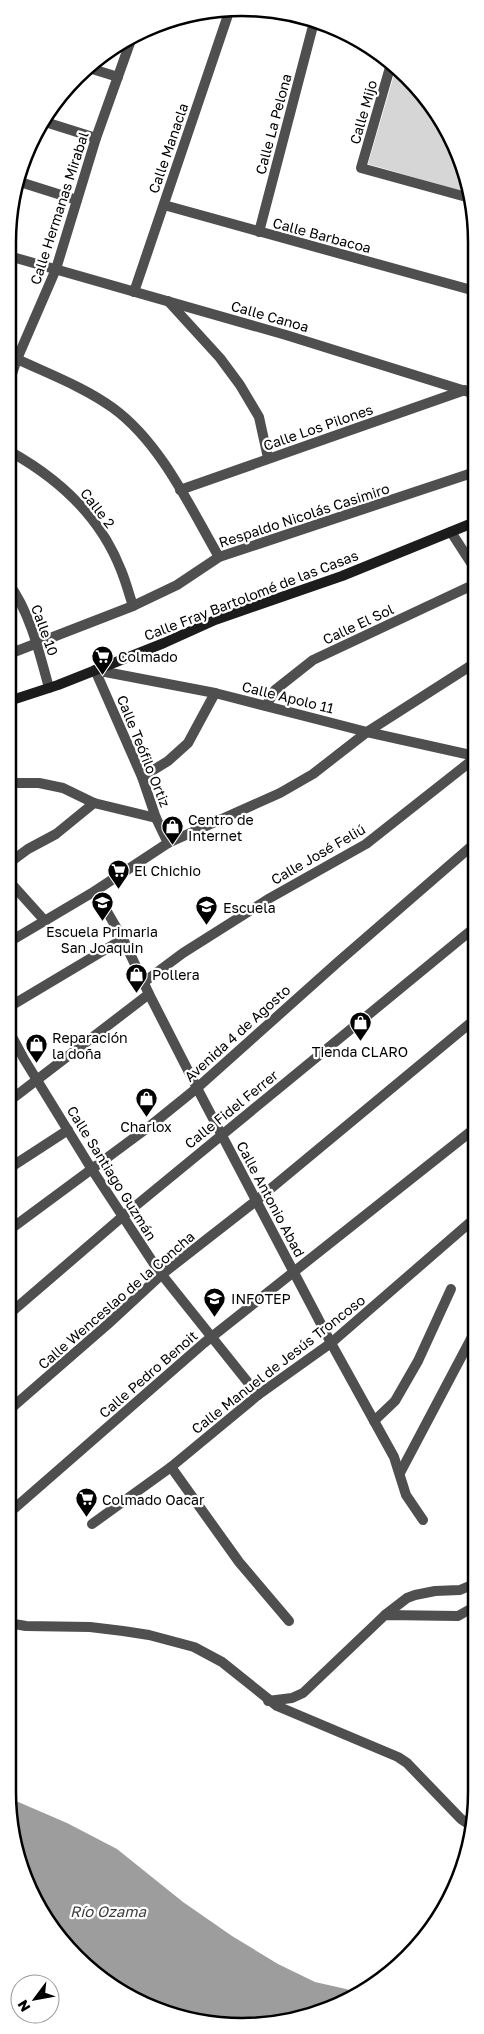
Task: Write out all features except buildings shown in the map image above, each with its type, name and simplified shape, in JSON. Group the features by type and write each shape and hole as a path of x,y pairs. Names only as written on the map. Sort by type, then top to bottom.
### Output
{"main road":[{"name":"Calle Fray Bartolomé de las Casas","path":"16,699 95,670 215,620 342,576 468,525"}],"street":[{"name":"Calle Manacla","path":"134,292 227,17"},
{"name":"Calle La Pelona","path":"259,232 313,27"},
{"name":"Calle Hermanas Mirabal","path":"16,362 56,269 96,138 129,46"},
{"path":"96,70 118,77"},
{"name":"Calle Mijo","path":"389,71 360,168 463,196"},
{"path":"50,123 96,138"},
{"path":"24,183 77,200"},
{"name":"Calle Barbacoa","path":"164,205 468,289"},
{"name":"Calle Canoa","path":"16,258 286,334 468,391"},
{"path":"168,300 220,358 240,385 259,417 268,458"},
{"path":"17,359 91,393 114,408 144,435 180,490 219,557"},
{"name":"Calle Los Pilones","path":"180,490 268,458 468,393"},
{"name":"Calle 2","path":"16,456 57,482 80,502 100,530 121,568 134,606"},
{"name":"Respaldo Nicolás Casimiro","path":"16,651 134,606 176,585 219,557 468,474"},
{"path":"452,532 468,559"},
{"name":"Calle El Sol","path":"266,706 275,690 313,660 468,587"},
{"name":"Calle 10","path":"16,594 37,643 49,688"},
{"path":"16,938 95,891 168,843 280,793 314,774 367,732 468,667"},
{"name":"Calle Apolo 11","path":"95,670 216,693 468,756"},
{"name":"Calle Teófilo Ortiz","path":"95,670 142,777 156,818 168,843"},
{"path":"142,777 168,761 188,743 216,693"},
{"name":"Calle José Feliú","path":"144,982 183,953 270,898 366,844 468,762"},
{"path":"16,783 39,783 63,788 94,803 156,818"},
{"path":"16,858 56,834 94,803"},
{"name":"Avenida 4 de Agosto","path":"16,1225 90,1168 150,1126 197,1088 468,849"},
{"path":"16,889 45,921"},
{"name":"Calle Antonio Abad","path":"95,891 123,939 197,1088 331,1343 394,1458 406,1495 423,1520"},
{"name":"Calle Fidel Ferrer","path":"16,1308 122,1217 468,933"},
{"path":"16,1002 123,939"},
{"path":"16,1096 149,994"},
{"name":"Calle Wenceslao de la Concha","path":"16,1404 161,1275 257,1200 468,1025"},
{"name":"Calle Santiago Guzmán","path":"16,1043 90,1168 161,1275 258,1395"},
{"path":"16,1164 68,1130"},
{"name":"Calle Pedro Benoit","path":"16,1507 211,1338 468,1135"},
{"name":"Calle Manuel de Jesús Troncoso","path":"92,1524 171,1467 258,1395 331,1343 468,1224"},
{"path":"374,1421 395,1401 418,1361 451,1289"},
{"path":"400,1473 468,1344"},
{"path":"171,1467 239,1562 289,1621"},
{"path":"268,1700 292,1698 303,1693 385,1615 407,1598 435,1590 460,1590 468,1587"},
{"path":"385,1615 458,1616 468,1611"},
{"path":"16,1624 106,1629 149,1635 194,1647 222,1662 268,1700 287,1711 398,1757 407,1763 466,1822"}],"shaded area":[{"path":"394,75 412,93 438,129 456,169 461,191 368,164"}],"water":[{"name":"Río Ozama","path":"17,1801 67,1823 117,1849 183,1902 232,1936 278,1964 315,1982 350,1990 315,2006 271,2016 242,2018 213,2016 184,2010 156,2001 129,1988 82,1952 46,1905 28,1865 18,1821"}],"place":[{"name":"Colmado","path":"102,675"},
{"name":"Centro de Internet","path":"172,846"},
{"name":"El Chichio","path":"118,889"},
{"name":"Escuela Primaria San Joaquin","path":"102,922"},
{"name":"Escuela","path":"207,926"},
{"name":"Pollera","path":"136,993"},
{"name":"Tienda CLARO","path":"360,1042"},
{"name":"Reparación la doña","path":"36,1064"},
{"name":"Charlox","path":"146,1117"},
{"name":"INFOTEP","path":"215,1317"},
{"name":"Colmado Oacar","path":"86,1518"}]}
